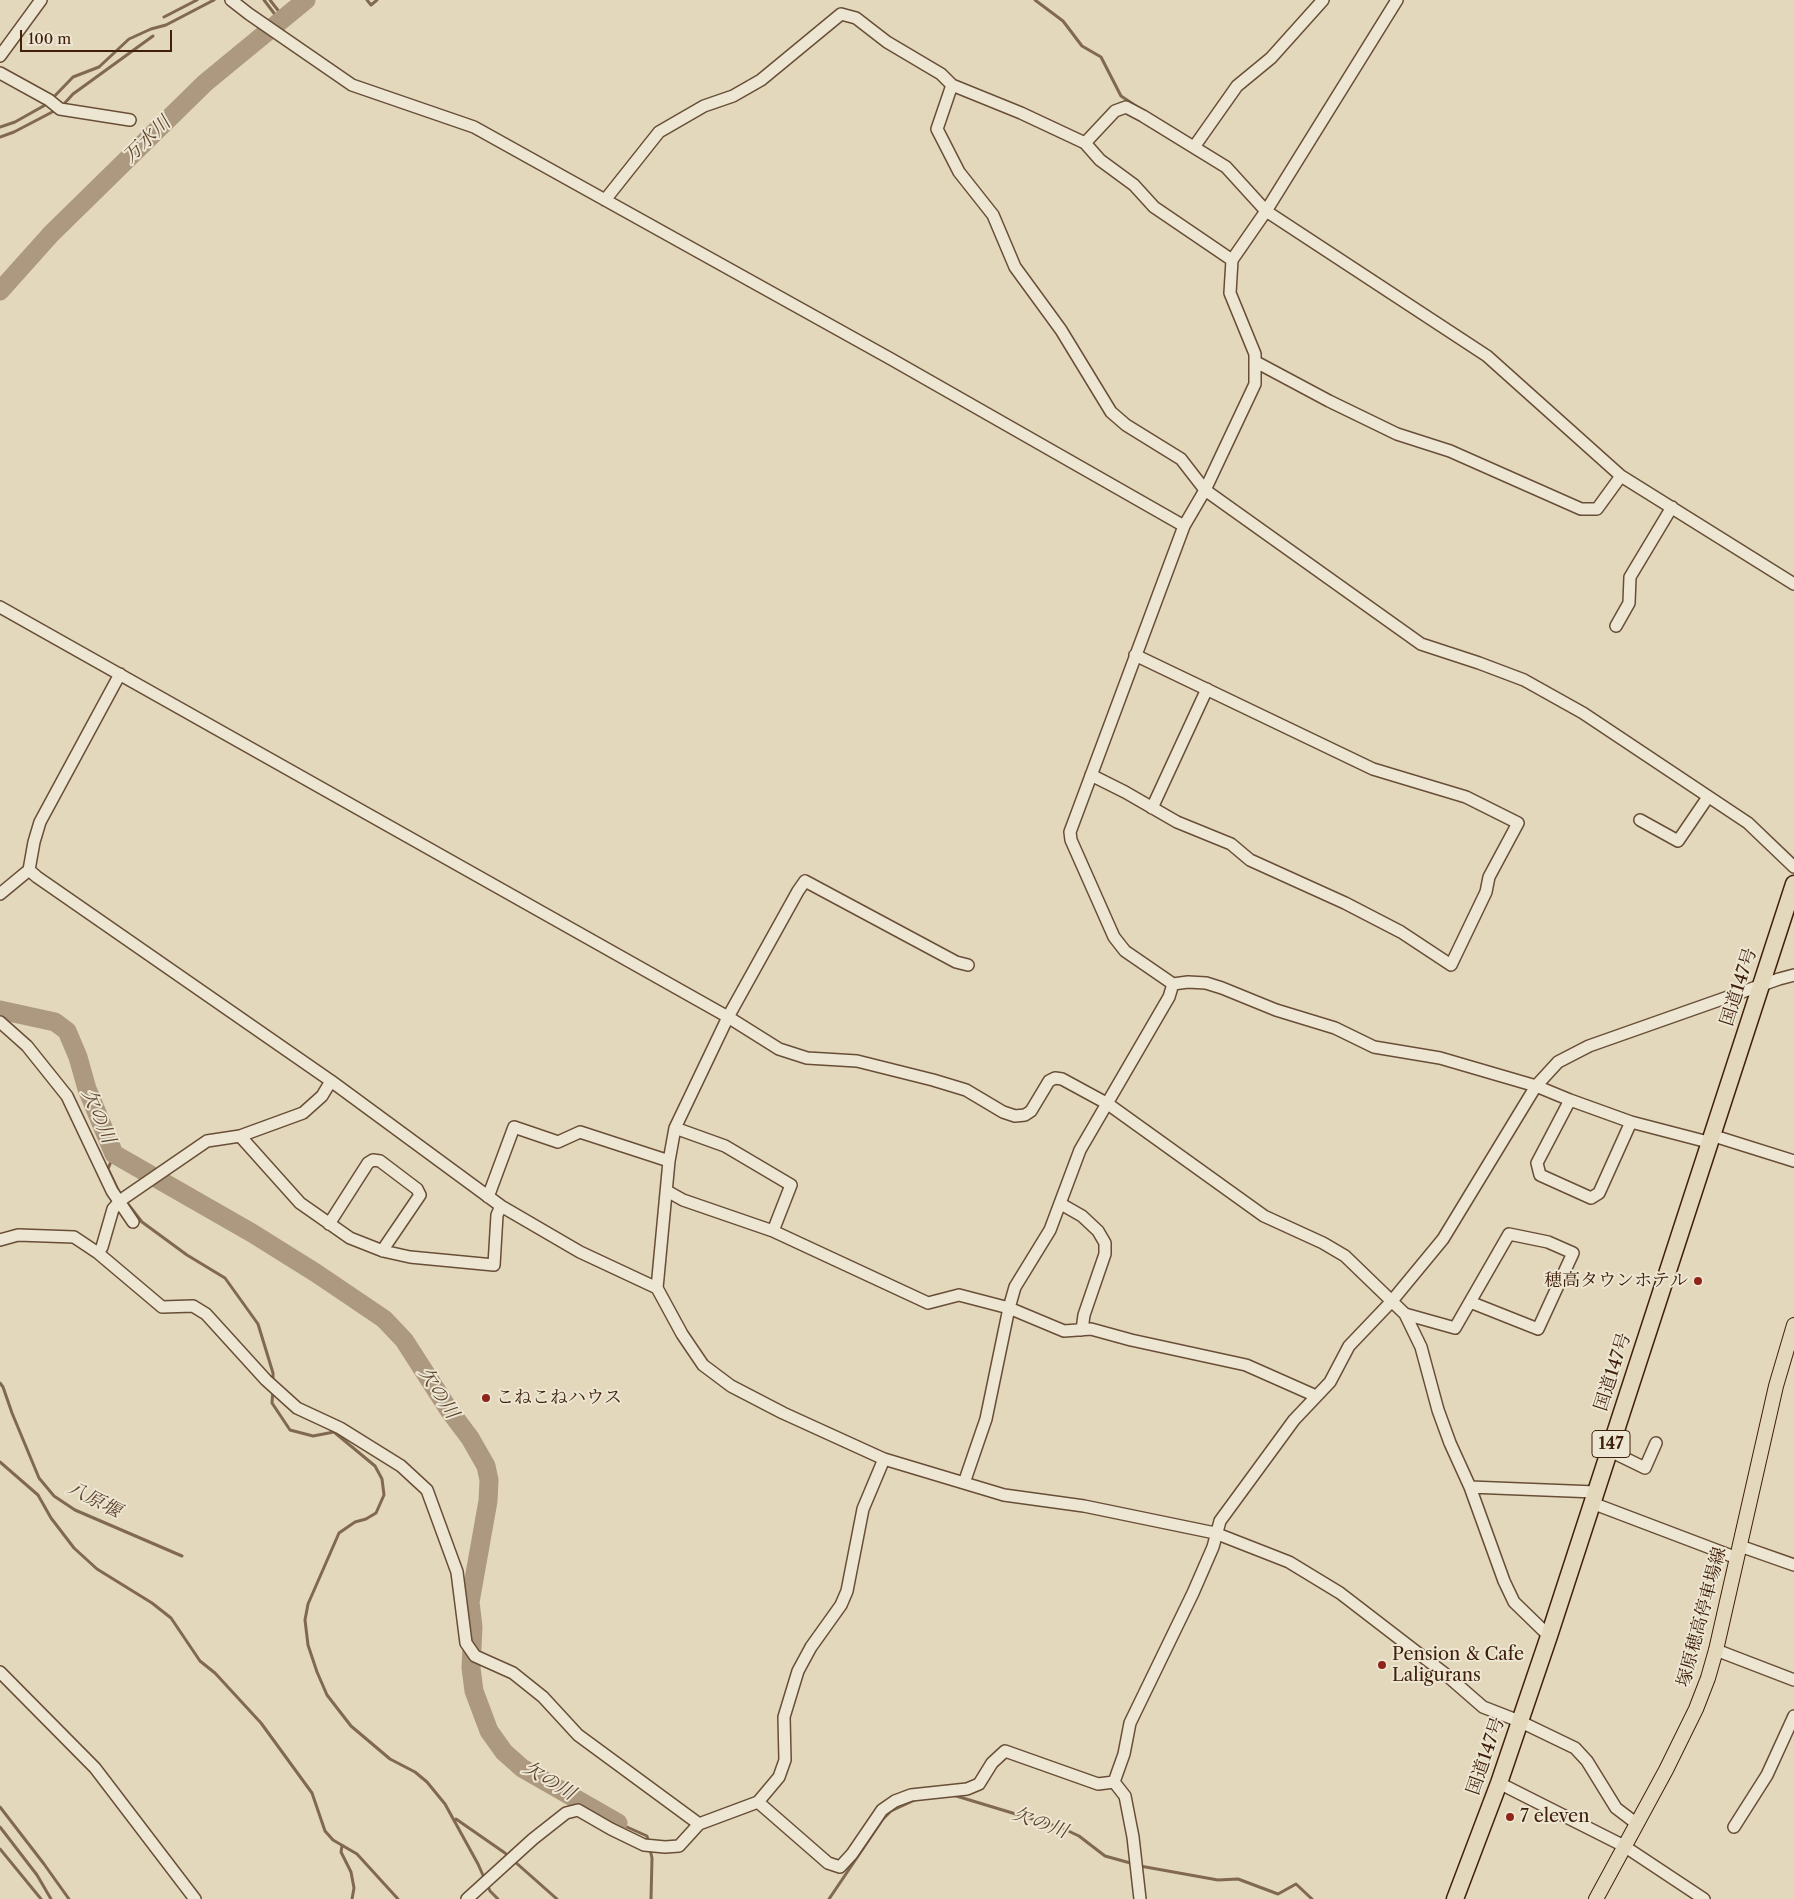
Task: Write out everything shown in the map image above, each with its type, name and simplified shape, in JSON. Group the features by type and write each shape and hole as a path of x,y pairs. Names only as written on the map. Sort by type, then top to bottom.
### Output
{"highway":[{"name":"国道147号","path":"1455,1899 1499,1783 1549,1636 1608,1450 1794,884"}],"main road":[{"name":"塚原穂高停車場線","path":"1596,1899 1666,1770 1696,1709 1708,1678 1776,1386 1794,1325"}],"street":[{"path":"0,56 41,0"},
{"path":"1194,147 1237,86 1271,58 1323,0"},
{"path":"1397,0 1266,211 1232,260 1230,293 1251,341 1256,362 1255,384 1205,490 1184,526 1070,832 1075,851 1114,937 1125,951 1173,984 1188,982 1206,984 1276,1010 1335,1028 1374,1047 1440,1058 1536,1086 1631,1122 1710,1138 1794,1161"},
{"path":"235,2 291,44 352,85 474,127 1184,526"},
{"path":"605,200 659,132 704,106 733,96 761,80 841,14 856,18 888,42 941,74 952,85 1021,113 1085,143 1100,160 1134,185 1154,207 1232,260"},
{"path":"0,73 49,100 60,109 130,120"},
{"path":"952,85 938,129 960,172 993,216 1015,267 1061,330 1111,412 1126,425 1181,459 1205,490 1421,644 1479,662 1524,680 1583,713 1748,823 1794,868"},
{"path":"1085,143 1114,111 1126,107 1194,147 1226,167 1266,211 1487,356 1621,476 1794,584"},
{"path":"1256,362 1397,434 1450,451 1581,509 1597,509 1621,476"},
{"path":"1616,626 1629,603 1630,577 1672,507"},
{"path":"0,607 728,1017 779,1048 807,1058 858,1061 933,1080 966,1090 1003,1112 1015,1116 1025,1115 1031,1111 1049,1081 1055,1078 1062,1079 1108,1104 1264,1216 1345,1256 1405,1314 1421,1347 1438,1410 1470,1488 1504,1581 1514,1602 1549,1636"},
{"path":"1091,775 1177,822 1231,844 1250,860 1345,903 1401,932 1451,965 1486,892 1489,877 1518,824 1466,797 1373,769 1135,656"},
{"path":"0,894 29,870 40,822 120,674"},
{"path":"1152,808 1207,690"},
{"path":"1640,820 1678,841 1708,797"},
{"path":"29,870 331,1082 501,1206 580,1252 657,1288"},
{"path":"968,965 956,962 805,881 728,1017 675,1128 669,1161 657,1288 682,1334 703,1365 731,1386 783,1413 884,1459 1004,1495 1084,1506 1215,1533 1289,1562 1318,1578 1444,1673 1483,1708 1519,1721 1574,1748 1587,1761 1616,1808 1637,1824"},
{"path":"1114,1782 1124,1754 1130,1723 1193,1593 1213,1547 1215,1533 1220,1521 1294,1420 1330,1382 1349,1346 1391,1302 1443,1238 1536,1086 1558,1062 1589,1046 1794,976"},
{"path":"964,1483 986,1419 1015,1287 1050,1230 1080,1150 1169,997 1173,984"},
{"path":"0,1022 27,1046 67,1096 123,1199 133,1222"},
{"path":"98,1254 102,1247 111,1214 123,1199 207,1141 240,1136 303,1113 322,1096 331,1082"},
{"path":"1570,1100 1537,1163 1540,1175 1591,1198 1599,1193 1631,1122"},
{"path":"488,1197 514,1127 558,1142 580,1132 669,1161"},
{"path":"675,1128 725,1146 791,1185 773,1231"},
{"path":"240,1136 300,1203 350,1238 383,1251 410,1257 494,1265 497,1214 501,1206"},
{"path":"329,1224 368,1163 373,1160 380,1161 417,1189 420,1195 383,1251"},
{"path":"667,1191 683,1200 773,1231 928,1303 959,1295 1009,1308 1064,1331 1091,1329 1131,1340 1246,1365 1316,1396"},
{"path":"1061,1204 1082,1216 1098,1231 1105,1243 1105,1254 1084,1315 1082,1330"},
{"path":"1405,1314 1455,1328 1508,1234 1548,1242 1573,1253 1538,1329 1470,1302"},
{"path":"0,1240 18,1235 74,1237 98,1254 162,1307 193,1306 206,1314 266,1380 297,1408 340,1428 401,1466 427,1490 457,1572 466,1643 475,1656 513,1673 543,1697 578,1735 699,1824"},
{"path":"1608,1450 1645,1468 1656,1442"},
{"path":"468,1899 533,1839 566,1813 578,1810 611,1829 649,1845 665,1847 679,1846 699,1824 758,1802 779,1777 785,1760 784,1717 798,1671 847,1591 863,1509 884,1459"},
{"path":"1470,1488 1593,1498 1738,1552 1794,1565"},
{"path":"1716,1650 1794,1680"},
{"path":"0,1672 95,1768 195,1899"},
{"path":"1734,1827 1767,1775 1794,1716"},
{"path":"758,1802 828,1863 840,1867 852,1854 882,1810 895,1801 911,1795 967,1789 979,1784 992,1763 1005,1751 1098,1784 1114,1782"},
{"path":"1114,1782 1125,1796 1137,1862 1140,1899"},
{"path":"1499,1783 1624,1846 1704,1899"}],"waterway":[{"path":"164,17 197,0"},
{"path":"0,127 15,122 47,104 73,77 99,67 129,39 151,29 166,25 214,0"},
{"path":"264,0 280,21"},
{"path":"270,0 284,18"},
{"name":"万水川","path":"0,291 51,234 205,83 306,0"},
{"path":"367,0 371,5 377,0"},
{"path":"1035,0 1063,21 1082,46 1101,57 1121,96 1142,110"},
{"path":"63,105 73,94 153,36"},
{"path":"0,137 14,132 58,109"},
{"name":"欠の川","path":"0,1010 55,1022 67,1031 78,1057 87,1089 114,1154 252,1233 316,1273 384,1319 404,1340 449,1410 470,1438 486,1466 489,1480 488,1501 470,1602 473,1627 471,1668 474,1691 489,1731 504,1752 522,1768 618,1823"},
{"path":"114,1154 108,1169 119,1192"},
{"path":"124,1199 142,1222 187,1255 225,1278 258,1324 273,1373 273,1383"},
{"name":"八原堰","path":"0,1383 39,1478 54,1496 75,1510 182,1556"},
{"path":"273,1389 272,1403 290,1430 313,1436 334,1432 375,1466 382,1479 384,1495 376,1513 366,1519 355,1522 339,1533 308,1604 305,1620 308,1645 327,1695 351,1726 390,1759 415,1772 427,1782 445,1804 478,1864 490,1891 498,1899"},
{"path":"0,1462 38,1495 51,1518 74,1548 97,1569 152,1603 171,1618 200,1661 215,1673 261,1723 312,1793 325,1831 333,1840 357,1854 398,1899"},
{"name":"欠の川","path":"953,1795 1062,1828 1079,1836 1105,1856 1134,1864"},
{"name":"欠の川","path":"829,1899 883,1819 891,1811 917,1799"},
{"path":"0,1807 69,1899"},
{"path":"456,1819 505,1853 557,1899"},
{"name":"欠の川","path":"618,1823 647,1836 652,1858 651,1899"},
{"path":"0,1827 37,1875 51,1899"},
{"path":"342,1846 341,1852 351,1872 354,1888 352,1899"},
{"path":"0,1849 41,1899"},
{"name":"欠の川","path":"1140,1866 1218,1880 1238,1879 1278,1894 1296,1884 1312,1899"}],"place":[{"name":"穂高タウンホテル","path":"1698,1281"},
{"name":"こねこねハウス","path":"486,1398"},
{"name":"Pension & Cafe Laligurans","path":"1382,1665"},
{"name":"7 eleven","path":"1510,1817"}]}
